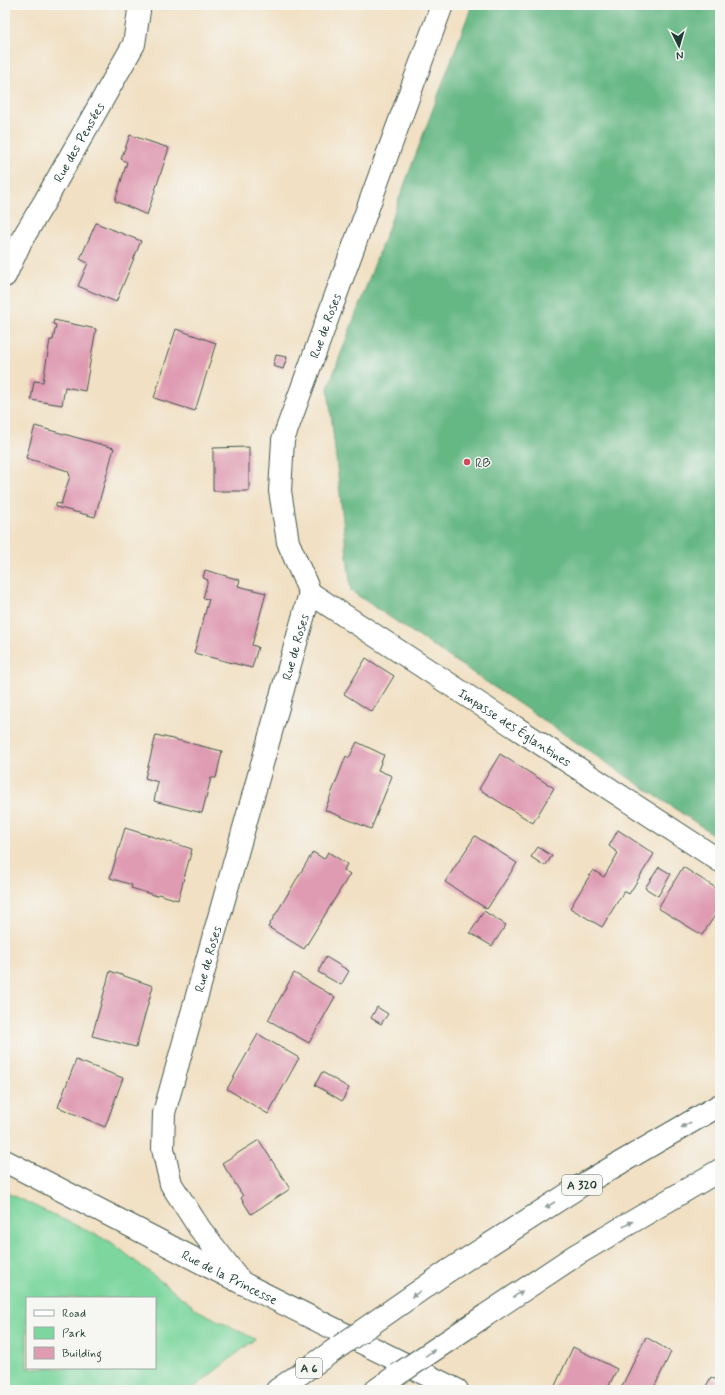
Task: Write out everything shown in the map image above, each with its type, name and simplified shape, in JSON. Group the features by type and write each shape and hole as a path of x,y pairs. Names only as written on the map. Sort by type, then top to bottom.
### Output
{"main road":[{"name":"Rue des Pensées","path":"5,276 21,242 134,44 139,11 137,5"},
{"name":"Rue de Roses","path":"242,1282 200,1229 172,1184 164,1149 164,1113 310,593 288,542 280,491 283,440 442,5"},
{"name":"Impasse des Églantines","path":"310,593 720,861"},
{"name":"A 320","path":"340,1346 448,1271 582,1185 720,1105"},
{"name":"Rue de la Princesse","path":"5,1161 457,1390"},
{"path":"376,1390 576,1255 720,1170"},
{"name":"A 6","path":"277,1390 340,1346"}],"green space":[{"path":"472,5 720,5 720,839 351,591 328,388"},
{"path":"5,1192 111,1242 199,1311 255,1339 191,1390 5,1390"}],"building":[{"path":"130,135 169,148 147,215 115,201 127,162 121,159"},
{"path":"96,223 141,241 116,302 78,286 88,263 80,259"},
{"path":"54,320 96,329 85,391 65,387 62,405 31,400 34,381 43,382 50,340 53,340 56,325 53,324"},
{"path":"176,329 216,343 195,411 154,398"},
{"path":"276,355 287,357 283,369 273,366"},
{"path":"35,426 114,448 95,517 56,507 56,503 61,504 70,476 68,471 26,458"},
{"path":"249,447 249,491 213,491 213,448"},
{"path":"205,570 240,580 238,586 266,593 252,645 258,647 252,668 194,653 209,599 203,598 208,580 203,578"},
{"path":"366,658 394,676 372,712 344,694"},
{"path":"156,735 222,751 216,778 211,778 202,813 154,801 158,782 145,778"},
{"path":"357,742 384,755 378,770 392,776 371,829 325,810 346,756 349,758"},
{"path":"500,754 554,788 533,823 479,789"},
{"path":"125,828 192,849 178,900 158,894 157,896 131,888 132,885 110,878"},
{"path":"618,830 654,854 629,894 624,891 602,927 570,908 593,870 604,877 618,853 609,846"},
{"path":"475,836 517,863 487,909 445,882"},
{"path":"538,847 552,856 545,866 531,857"},
{"path":"313,852 324,859 328,852 347,864 344,870 350,874 304,949 268,927"},
{"path":"659,867 671,874 658,896 645,888"},
{"path":"683,867 716,888 720,881 720,908 702,935 658,908"},
{"path":"484,911 506,925 492,946 470,933"},
{"path":"326,957 349,971 341,985 318,972"},
{"path":"110,971 153,986 136,1047 92,1036"},
{"path":"294,973 335,997 309,1043 268,1020"},
{"path":"377,1007 388,1014 381,1024 371,1018"},
{"path":"258,1034 299,1058 268,1114 227,1089"},
{"path":"76,1060 123,1078 105,1127 58,1107"},
{"path":"322,1072 349,1088 342,1101 315,1085"},
{"path":"259,1140 290,1189 251,1214 241,1198 243,1196 222,1163"},
{"path":"646,1337 671,1352 653,1390 620,1390"},
{"path":"573,1347 617,1369 607,1390 553,1390"},
{"path":"711,1377 720,1382 720,1390 704,1390"}],"place":[{"name":"RB","path":"467,462"}]}
